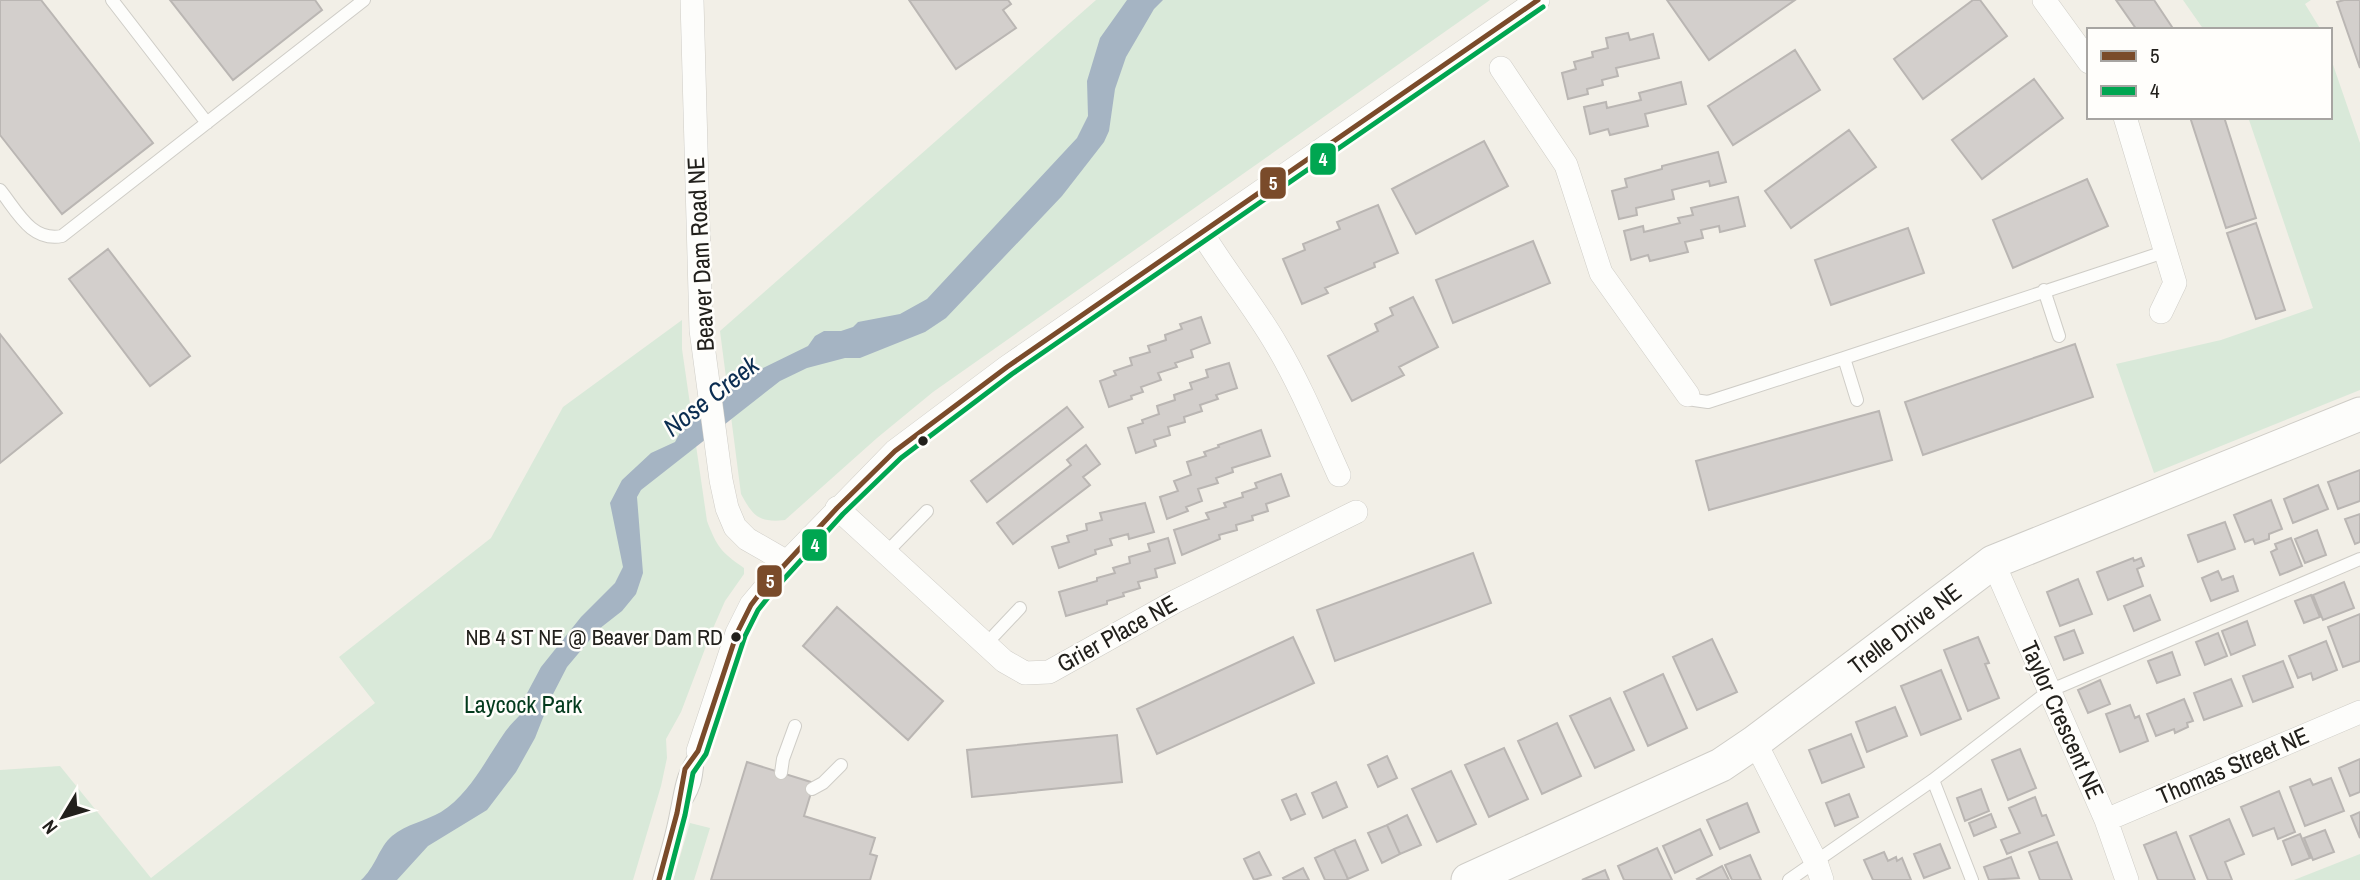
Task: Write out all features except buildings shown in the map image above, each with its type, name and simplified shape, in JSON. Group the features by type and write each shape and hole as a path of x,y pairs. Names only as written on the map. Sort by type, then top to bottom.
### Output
{"street":[{"name":"Beaver Dam Road NE","path":"692,0 701,330 721,480 727,508 735,527 747,539 787,562"},
{"path":"698,751 737,633 751,605 836,509 895,451 953,406 1087,311 1538,0"},
{"path":"2044,0 2087,59"},
{"path":"1501,68 1566,165 1601,273 1688,395"},
{"path":"2126,119 2168,251 2175,283 2161,312"},
{"path":"1202,233 1275,342 1339,475"},
{"name":"Trelle Drive NE","path":"1468,880 1721,765 1993,562 2360,414"},
{"name":"Grier Place NE","path":"836,509 1004,661 1025,673 1049,672 1176,601 1356,512"},
{"name":"Taylor Crescent NE","path":"1993,562 2106,820 2127,880"},
{"name":"Thomas Street NE","path":"2106,820 2360,712"},
{"path":"1755,742 1819,871"}],"lane":[{"path":"112,0 207,123"},
{"path":"0,190 33,231 52,238 62,236 359,2"},
{"path":"1688,395 1693,400 1707,402 2168,251"},
{"path":"2044,290 2059,336"},
{"path":"1844,358 1857,400"},
{"path":"886,553 927,511"},
{"path":"1790,880 1819,871 2049,691 2360,559"},
{"path":"986,644 1020,608"},
{"path":"781,773 795,726"},
{"path":"659,880 677,813 685,769 698,751"},
{"path":"812,789 823,783 841,765"},
{"path":"1933,780 1972,880"}],"green space":[{"path":"1096,0 1490,0 933,392 785,520 763,519 753,513 741,494 720,331"},
{"path":"2183,0 2311,0 2305,4 2320,28 2203,28"},
{"path":"2332,62 2360,143 2360,390 2154,473 2116,364 2221,340 2313,308 2249,119 2332,119"},
{"name":"Laycock Park","path":"682,320 682,349 707,521 721,548 744,568 744,574 725,601 681,712 666,739 667,758 661,786 633,880 0,880 0,770 60,766 151,878 375,703 339,657 491,538 563,407"},
{"path":"690,823 710,828 694,880 673,880"},
{"path":"2360,854 2360,880 2294,880"}],"water":[{"name":"Nose Creek","path":"1127,0 1163,0 1154,9 1126,57 1115,89 1109,131 1104,142 1062,196 946,318 925,332 860,358 845,358 807,368 780,381 641,490 637,497 643,573 636,594 622,611 599,629 567,667 535,738 516,772 487,810 428,846 397,880 361,880 392,836 403,828 441,812 461,796 528,703 524,699 512,707 525,697 541,667 581,617 615,583 623,567 610,503 622,480 651,453 675,442 690,414 712,393 808,346 815,336 824,331 841,331 858,322 900,314 927,299 1077,138 1088,116 1087,81 1100,38"}],"transit line":[{"name":"5","path":"659,880 677,813 685,769 698,751 737,633 751,605 767,584 837,508 895,451 1007,367 1538,0"},
{"name":"4","path":"668,880 693,773 706,754 745,636 758,610 774,590 843,514 901,458 1012,374 1543,7"}],"place":[{"name":"NB 4 ST NE @ Beaver Dam RD","path":"736,637"}]}
